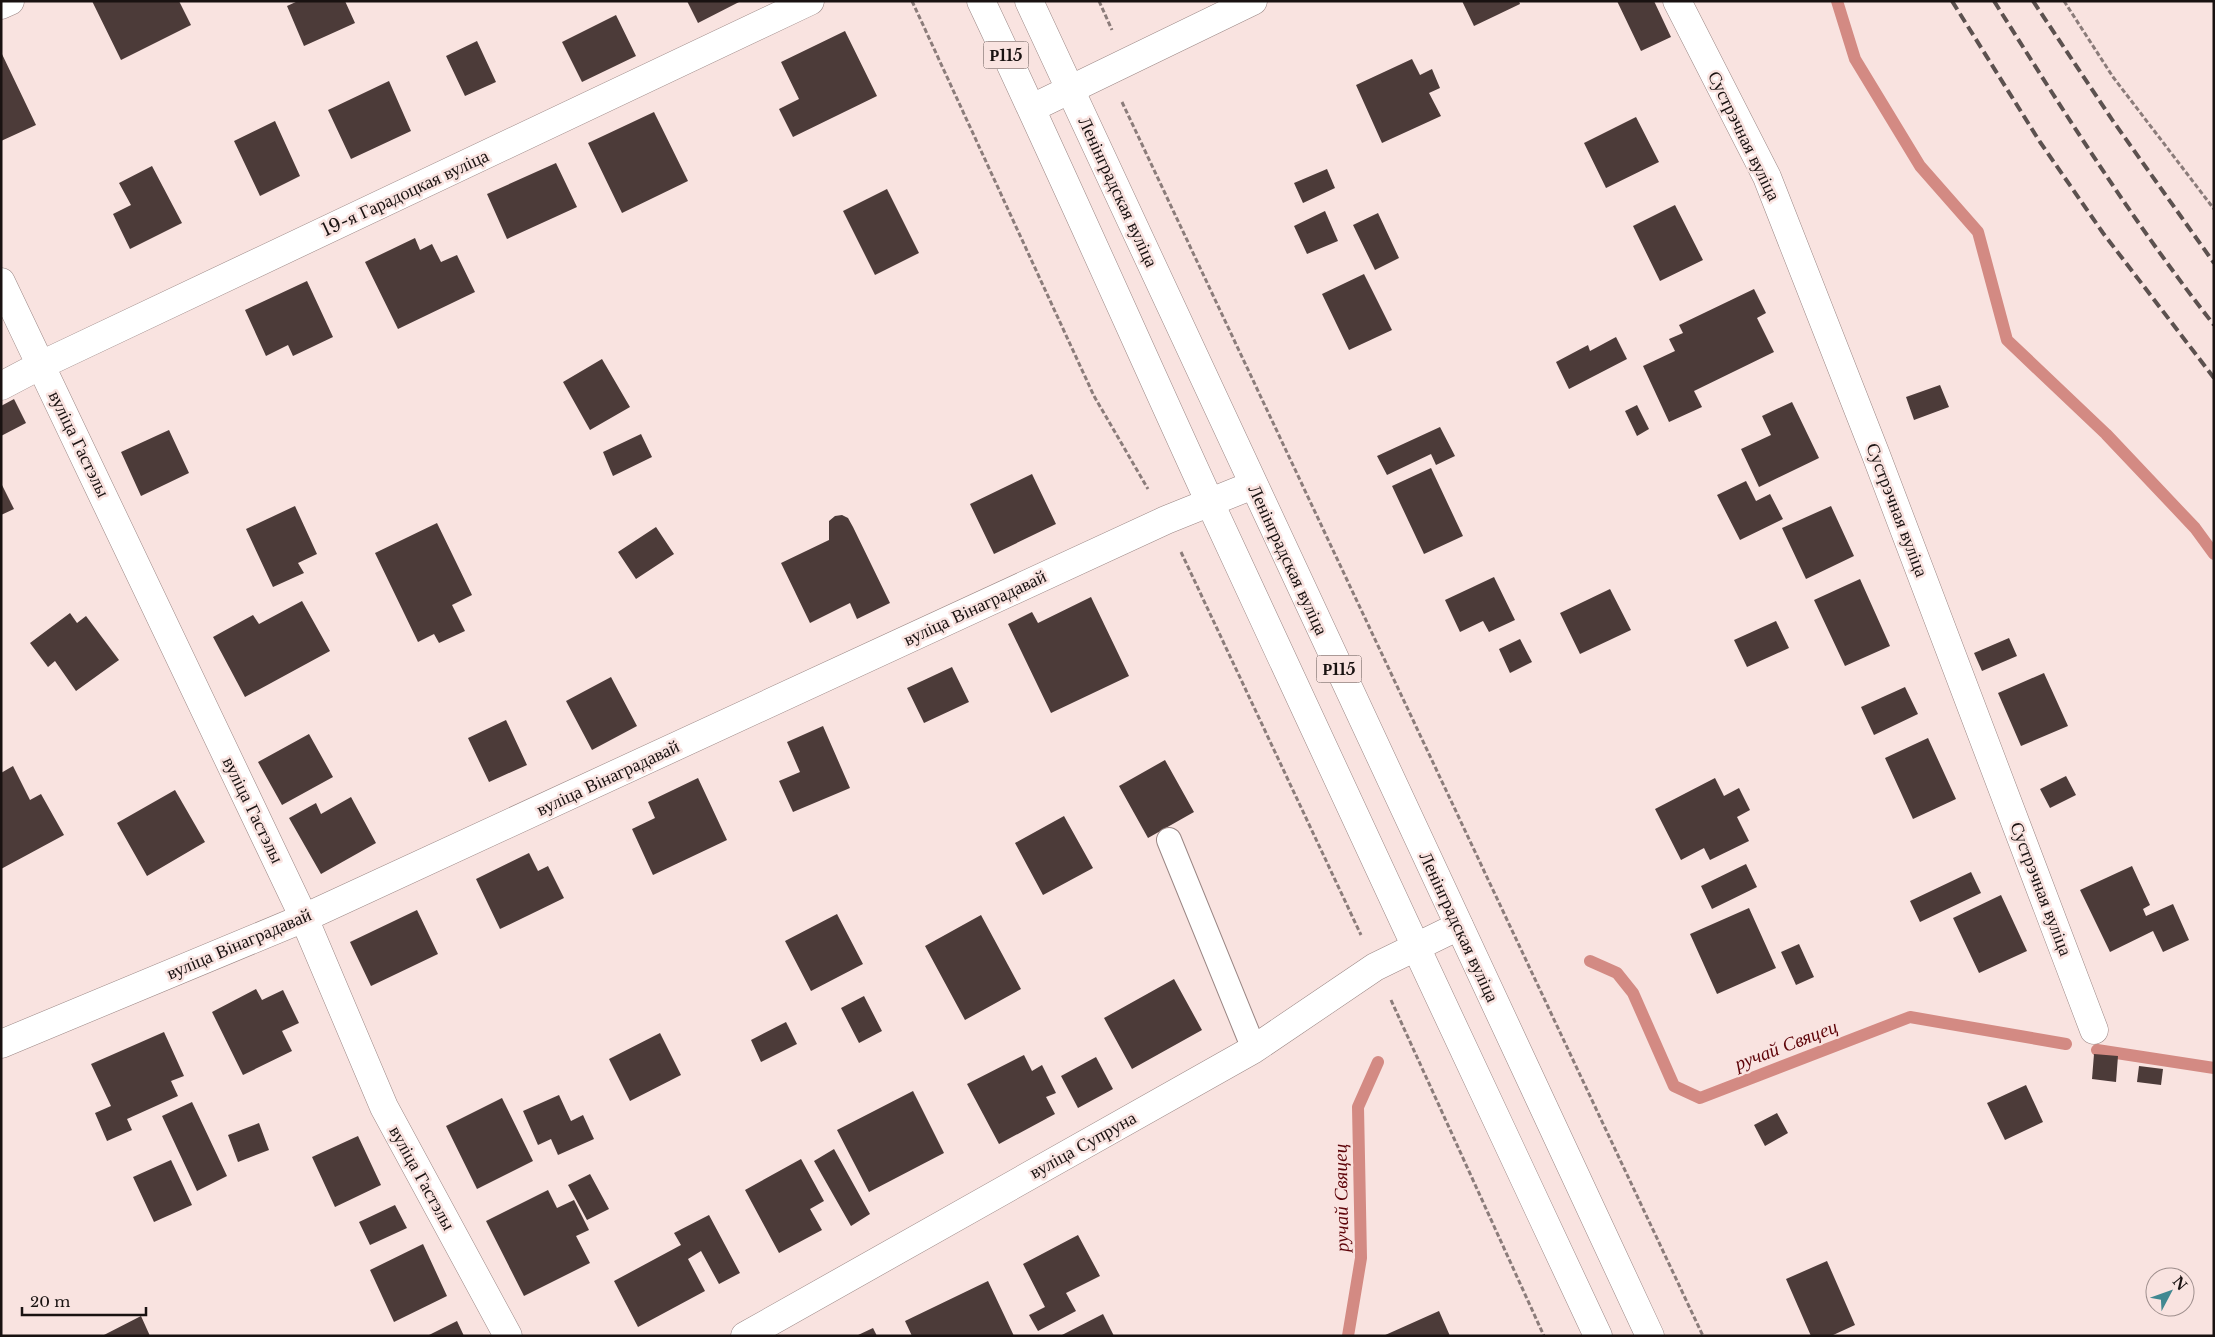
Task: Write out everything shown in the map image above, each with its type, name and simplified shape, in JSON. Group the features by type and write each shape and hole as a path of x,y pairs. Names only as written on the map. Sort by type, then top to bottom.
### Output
{"street":[{"path":"1,5 10,1"},
{"name":"19-я Гарадоцкая вуліца","path":"1,386 41,365 810,1"},
{"name":"Р115","path":"981,1 1032,108 1210,502 1416,948 1598,1336"},
{"name":"Ленінградская вуліца","path":"1029,1 1650,1336"},
{"path":"1032,108 1071,90 1125,61 1253,1"},
{"name":"Сустрэчная вуліца","path":"1677,1 1767,177 1876,455 2094,1030"},
{"name":"вуліца Гастэлы","path":"1,282 304,918 384,1106 508,1336"},
{"name":"вуліца Вінаградавай","path":"1,1044 304,918 1166,520 1253,484"},
{"name":"вуліца Супруна","path":"745,1336 1254,1049 1376,967 1459,926"}],"lane":[{"path":"1169,840 1254,1049"}],"path":[{"path":"912,1 1094,396 1166,520 1376,967 1544,1336"},
{"path":"1099,1 1125,61 1119,95 1703,1336"},
{"path":"2064,1 2113,77 2214,210"}],"building":[{"path":"92,1 179,1 191,25 121,60"},
{"path":"298,1 345,1 355,23 304,46 287,6"},
{"path":"687,1 741,1 698,23"},
{"path":"1462,1 1519,1 1520,4 1474,26"},
{"path":"1617,1 1654,1 1671,37 1641,51"},
{"path":"616,15 636,56 582,82 562,42"},
{"path":"845,31 877,96 793,137 779,109 799,99 781,62"},
{"path":"477,41 496,82 465,96 446,56"},
{"path":"1,52 36,125 1,141"},
{"path":"1412,59 1420,75 1432,69 1440,88 1429,93 1441,116 1382,143 1356,85"},
{"path":"389,81 411,131 351,159 328,110"},
{"path":"654,112 688,181 622,213 588,143"},
{"path":"1636,117 1659,162 1606,188 1584,143"},
{"path":"275,121 300,176 260,196 234,141"},
{"path":"556,163 577,207 507,239 487,194"},
{"path":"152,166 182,223 130,249 113,214 131,205 119,183"},
{"path":"1327,169 1335,188 1303,203 1294,183"},
{"path":"887,189 919,253 875,275 843,211"},
{"path":"1675,205 1703,260 1660,281 1633,226"},
{"path":"1325,211 1338,241 1307,254 1294,226"},
{"path":"1378,213 1399,258 1375,270 1353,225"},
{"path":"415,238 420,250 432,244 441,262 457,255 475,292 398,329 365,262"},
{"path":"1364,274 1392,330 1349,350 1322,294"},
{"path":"307,281 333,337 293,356 288,345 266,356 245,310"},
{"path":"1754,289 1766,313 1757,318 1774,352 1694,391 1702,407 1669,422 1643,366 1675,351 1669,339 1683,333 1679,325"},
{"path":"1616,337 1627,359 1569,389 1556,362 1588,345 1590,351"},
{"path":"602,359 630,407 590,430 563,382"},
{"path":"1940,385 1949,407 1914,420 1906,397"},
{"path":"14,399 26,423 1,436 1,406"},
{"path":"1792,402 1819,458 1759,487 1741,449 1771,435 1762,416"},
{"path":"1637,405 1649,429 1637,436 1625,411"},
{"path":"1440,427 1455,456 1436,465 1431,454 1387,475 1377,456"},
{"path":"169,430 189,473 141,496 121,452"},
{"path":"641,434 652,457 613,476 603,452"},
{"path":"1431,468 1463,536 1424,554 1392,486"},
{"path":"1032,474 1056,524 994,554 970,504"},
{"path":"1746,481 1756,501 1770,494 1783,519 1740,540 1717,495"},
{"path":"1,483 14,509 1,515"},
{"path":"295,506 317,554 298,563 304,573 273,587 246,529"},
{"path":"1831,506 1854,556 1806,579 1782,528"},
{"path":"842,515 848,518 853,527 890,603 857,619 850,603 810,623 781,563 829,540 829,521 835,516"},
{"path":"437,523 472,595 452,605 465,631 439,643 434,634 418,642 375,553"},
{"path":"656,527 674,554 636,579 618,552"},
{"path":"1494,577 1515,620 1489,632 1483,621 1460,632 1445,600"},
{"path":"1860,579 1890,646 1845,666 1814,600"},
{"path":"1610,589 1631,630 1580,654 1560,613"},
{"path":"1091,597 1129,676 1051,713 1008,624 1032,612 1038,623"},
{"path":"302,601 330,651 245,697 213,637 253,615 259,624"},
{"path":"70,613 77,623 86,616 119,660 76,691 55,661 48,667 30,643"},
{"path":"1776,621 1789,648 1747,667 1734,640"},
{"path":"2009,638 2017,656 1982,671 1974,653"},
{"path":"1520,639 1532,662 1510,673 1499,649"},
{"path":"952,667 969,702 924,723 907,688"},
{"path":"2044,673 2068,726 2021,746 1998,693"},
{"path":"611,677 637,726 592,750 566,701"},
{"path":"1905,687 1918,714 1874,735 1861,707"},
{"path":"506,720 527,765 489,782 468,738"},
{"path":"823,726 850,788 793,812 779,781 800,772 787,742"},
{"path":"309,734 333,777 282,805 258,762"},
{"path":"1928,738 1956,799 1913,819 1885,758"},
{"path":"1165,760 1194,812 1148,838 1119,786"},
{"path":"13,766 30,800 41,794 64,835 1,869 1,773"},
{"path":"2066,776 2076,795 2050,808 2040,789"},
{"path":"698,778 727,840 653,875 632,829 655,818 648,802"},
{"path":"1715,778 1724,796 1739,788 1750,810 1737,817 1749,841 1710,860 1704,848 1681,860 1655,809"},
{"path":"175,790 205,842 147,876 117,823"},
{"path":"351,797 376,843 321,874 289,818 316,803 321,814"},
{"path":"1064,816 1093,868 1043,895 1015,843"},
{"path":"529,853 538,871 548,866 564,898 500,929 476,879"},
{"path":"1746,864 1757,887 1712,909 1701,886"},
{"path":"2132,866 2150,905 2143,909 2146,916 2173,904 2189,940 2163,952 2153,931 2110,952 2080,890"},
{"path":"1971,872 1981,893 1920,922 1910,901"},
{"path":"2001,895 2027,951 1979,973 1953,918"},
{"path":"1749,908 1776,968 1717,994 1690,934"},
{"path":"417,910 438,954 371,986 350,942"},
{"path":"837,914 863,964 811,991 785,941"},
{"path":"981,915 1021,989 965,1020 925,946"},
{"path":"1799,944 1814,977 1796,985 1781,952"},
{"path":"1174,979 1202,1030 1132,1069 1104,1018"},
{"path":"256,989 262,1000 283,990 299,1023 282,1031 292,1051 243,1075 212,1012"},
{"path":"864,996 882,1031 859,1043 841,1008"},
{"path":"786,1022 797,1044 761,1062 751,1040"},
{"path":"164,1032 184,1076 171,1081 178,1096 127,1119 132,1130 107,1141 95,1113 111,1106 91,1064"},
{"path":"660,1033 681,1075 630,1101 609,1059"},
{"path":"2094,1054 2118,1056 2116,1082 2092,1079"},
{"path":"1024,1055 1032,1071 1042,1065 1056,1093 1046,1097 1055,1114 999,1144 967,1084"},
{"path":"1096,1057 1113,1089 1078,1108 1061,1076"},
{"path":"2139,1066 2163,1069 2161,1085 2137,1082"},
{"path":"2026,1085 2043,1122 2005,1140 1987,1103"},
{"path":"913,1091 944,1153 869,1192 837,1130"},
{"path":"559,1095 571,1121 583,1115 594,1139 558,1155 551,1139 538,1145 523,1111"},
{"path":"502,1098 533,1161 477,1189 446,1126"},
{"path":"192,1102 227,1176 197,1191 162,1116"},
{"path":"1777,1113 1788,1133 1765,1146 1754,1125"},
{"path":"259,1123 269,1150 238,1162 228,1135"},
{"path":"358,1136 381,1185 335,1207 312,1157"},
{"path":"834,1149 870,1214 851,1226 814,1161"},
{"path":"801,1159 824,1201 810,1209 822,1230 779,1253 745,1190"},
{"path":"171,1160 192,1205 154,1222 133,1177"},
{"path":"590,1174 609,1209 587,1220 568,1185"},
{"path":"548,1190 557,1208 574,1200 589,1230 576,1236 590,1263 524,1296 486,1221"},
{"path":"395,1205 407,1228 370,1245 359,1222"},
{"path":"709,1215 740,1273 719,1284 701,1251 688,1259 705,1291 638,1327 614,1281 681,1245 674,1233"},
{"path":"1078,1235 1100,1276 1066,1293 1076,1311 1038,1331 1029,1315 1045,1307 1023,1264"},
{"path":"423,1244 447,1296 394,1322 370,1270"},
{"path":"1827,1261 1855,1325 1831,1336 1811,1336 1786,1279"},
{"path":"988,1281 1014,1336 912,1336 905,1321"},
{"path":"1439,1311 1450,1336 1383,1336"},
{"path":"1103,1314 1114,1336 1060,1336"},
{"path":"141,1316 150,1336 102,1336"},
{"path":"457,1321 464,1336 427,1336"},
{"path":"873,1328 877,1336 856,1336"}],"waterway":[{"path":"1837,1 1855,59 1920,166 1978,232 2007,340 2106,434 2195,528 2214,554"},
{"name":"ручай Свяцец","path":"1590,961 1617,973 1633,993 1674,1086 1700,1098 1910,1017 2066,1044"},
{"name":"ручай Свяцец","path":"2097,1050 2214,1068"},
{"name":"ручай Свяцец","path":"1348,1336 1361,1258 1358,1107 1378,1062"}],"railway":[{"path":"1952,1 2040,142 2103,233 2214,378"},
{"path":"1994,1 2127,206 2155,247 2214,325"},
{"path":"2033,1 2113,121 2214,263"}]}
